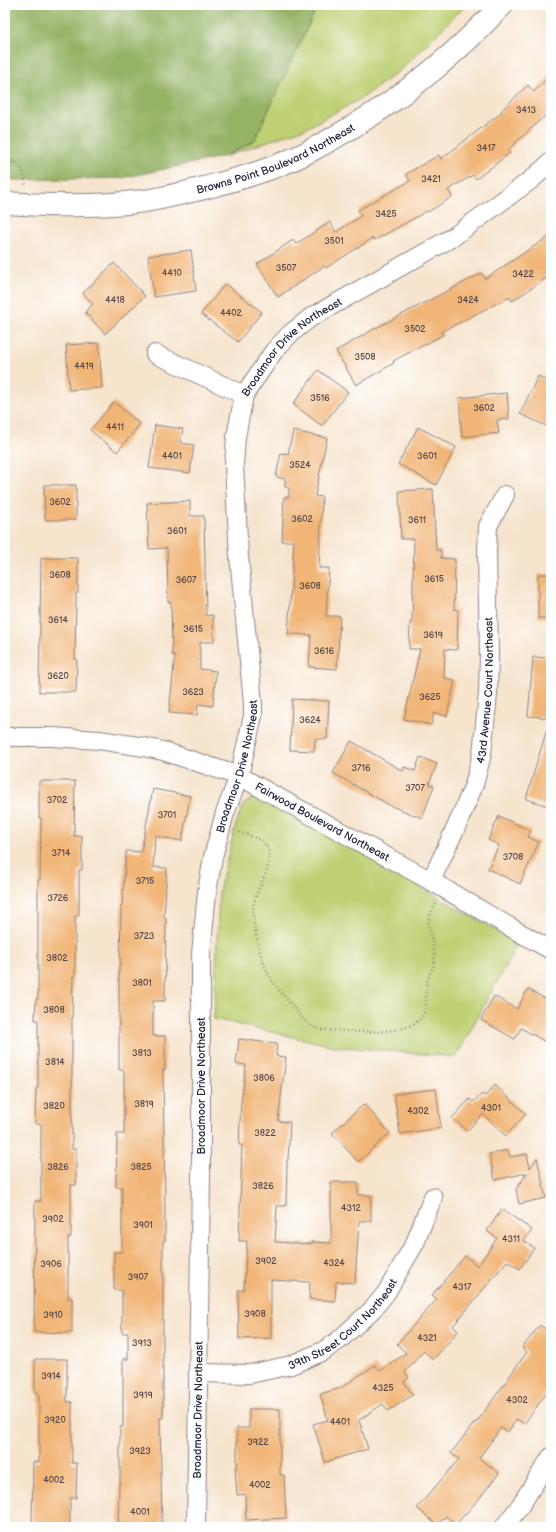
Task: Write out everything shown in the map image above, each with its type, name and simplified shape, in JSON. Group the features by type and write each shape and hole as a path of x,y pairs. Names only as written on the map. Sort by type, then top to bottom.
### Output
{"street":[{"name":"Browns Point Boulevard Northeast","path":"5,203 81,205 144,201 179,194 229,181 282,163 307,152 361,121 414,85 468,40 502,5"},
{"name":"Broadmoor Drive Northeast","path":"196,1527 201,1176 201,954 207,892 213,857 239,776 253,716 239,556 234,465 236,437 244,395 274,351 310,318 453,237 531,180 551,162"},
{"path":"155,354 244,395"},
{"name":"43rd Avenue Court Northeast","path":"437,885 460,819 474,785 482,754 488,687 486,552 488,526 505,495"},
{"name":"Fairwood Boulevard Northeast","path":"5,737 52,737 99,740 144,747 163,751 239,776 437,885 551,950"},
{"name":"39th Street Court Northeast","path":"198,1372 250,1374 291,1366 323,1351 338,1341 372,1310 386,1293 414,1243 433,1197"},
{"path":"504,1527 520,1506 551,1457"}],"path":[{"path":"5,158 19,164 24,174 30,204"},
{"path":"222,826 260,840 268,849 269,864 255,896 253,909 254,924 264,964 269,976 305,1022 314,1028 323,1030 380,1031 410,1026 420,1019 424,1014 426,1007 427,982 434,965 428,922 437,885"}],"green space":[{"path":"5,5 319,5 254,141 226,156 122,178 15,180 5,179"},
{"path":"319,5 466,5 405,66 364,97 308,127 226,156 254,141"},
{"path":"253,798 265,798 518,943 456,1057 334,1046 214,1019 219,891 236,824 243,805"}],"building":[{"path":"551,74 551,110 508,150 510,153 476,179 473,175 448,190 452,197 428,212 427,211 375,240 373,238 326,268 324,266 278,297 257,264 293,240 296,244 330,222 336,232 361,216 358,210 410,181 406,174 439,155 441,159 502,112 501,111 528,85 534,92"},
{"path":"551,235 551,275 512,301 509,297 441,332 443,335 393,361 394,363 356,385 336,351 374,329 482,273 485,279"},
{"path":"191,250 196,291 154,297 148,256"},
{"path":"114,263 145,296 105,334 85,312 93,304 83,293"},
{"path":"225,284 262,312 238,342 201,314"},
{"path":"99,343 102,388 69,390 66,345"},
{"path":"318,370 348,392 322,426 293,404"},
{"path":"538,376 551,383 551,428 520,414"},
{"path":"507,393 509,419 497,420 499,433 462,437 459,398"},
{"path":"114,402 140,424 117,452 90,430"},
{"path":"155,425 183,429 180,443 194,445 190,473 149,468"},
{"path":"418,427 456,447 436,485 398,464"},
{"path":"293,431 327,438 315,496 322,497 319,568 329,568 326,616 340,616 337,669 309,667 311,635 288,634 294,541 282,541 284,497 289,497 289,488 285,487 285,479 276,477 281,453 288,454"},
{"path":"44,485 76,485 76,520 45,520"},
{"path":"433,489 436,550 441,550 441,558 455,559 454,609 458,610 457,650 445,649 444,678 455,680 447,716 434,713 431,725 404,719 420,649 409,649 410,622 412,622 414,539 401,539 399,491"},
{"path":"190,501 190,516 204,516 206,616 213,615 214,642 200,642 200,669 216,671 213,706 198,704 197,715 169,713 175,655 172,655 171,602 168,602 167,548 149,549 147,503"},
{"path":"41,558 78,558 75,659 77,659 76,692 39,692"},
{"path":"538,574 551,574 551,618 538,618"},
{"path":"533,657 551,658 551,718 528,716"},
{"path":"292,699 329,701 327,739 315,739 314,751 290,750"},
{"path":"547,729 551,730 551,807 526,799"},
{"path":"351,741 403,771 404,767 415,771 420,757 437,764 429,784 434,786 422,818 391,806 333,773"},
{"path":"39,781 75,781 74,836 82,836 82,870 79,870 79,916 75,916 75,976 73,976 72,1020 72,1149 76,1149 76,1185 71,1185 71,1237 68,1237 68,1298 72,1298 72,1333 34,1332 35,1201 41,1201 41,1124 35,1124 36,1088 38,1088 38,1020 35,1020 36,999 38,999 38,880 40,880 41,818 39,818"},
{"path":"153,789 190,796 182,841 155,836 153,867 167,868 164,918 166,918 165,1001 153,1001 153,1036 165,1036 165,1070 163,1070 165,1241 163,1241 163,1418 160,1418 162,1527 118,1527 120,1427 123,1427 123,1359 128,1359 128,1333 122,1333 122,1290 114,1290 114,1252 122,1252 122,1187 116,1187 117,1134 124,1134 124,1070 119,1070 119,965 121,906 126,851 141,852"},
{"path":"499,816 531,831 528,837 539,842 520,884 488,869 499,845 488,840"},
{"path":"528,989 551,1002 551,1045 521,1028 515,1039 481,1020 494,996 517,1009"},
{"path":"239,1039 277,1044 276,1056 286,1057 278,1121 290,1122 286,1206 277,1206 275,1242 312,1244 312,1242 331,1243 331,1182 358,1182 358,1195 371,1195 371,1221 359,1221 355,1283 336,1282 335,1301 309,1299 310,1282 271,1280 271,1338 239,1339 238,1290 244,1290 247,1241 239,1241 242,1145 239,1145 241,1102 246,1065 236,1064"},
{"path":"495,1085 526,1114 506,1136 483,1114 467,1131 452,1118 470,1099 473,1102 482,1094 485,1096"},
{"path":"436,1089 441,1128 400,1134 394,1094"},
{"path":"364,1104 390,1133 358,1162 332,1133"},
{"path":"508,1150 510,1157 527,1154 530,1168 537,1158 546,1198 519,1204 516,1189 527,1173 495,1180 489,1154"},
{"path":"502,1209 532,1230 524,1241 534,1248 520,1269 507,1261 453,1326 458,1331 433,1360 424,1351 405,1372 409,1378 404,1382 413,1395 388,1411 383,1404 359,1420 368,1449 325,1462 313,1424 328,1420 320,1394 341,1388 375,1365 380,1371 406,1353 397,1344 437,1299 432,1295 465,1256 478,1266 497,1238 487,1231"},
{"path":"540,1325 551,1333 551,1387 524,1424 517,1419 508,1432 501,1428 479,1458 499,1473 478,1500 456,1524 446,1516 437,1525 417,1508 459,1459 451,1453 475,1422 476,1423 527,1352 522,1348"},
{"path":"35,1359 67,1359 67,1402 72,1402 72,1463 77,1463 76,1498 70,1498 70,1527 32,1527 33,1462 39,1462 39,1393 35,1393"},
{"path":"249,1409 280,1409 280,1475 284,1475 286,1518 246,1520 245,1494 237,1495 235,1468 237,1468 237,1428 249,1428"}]}
